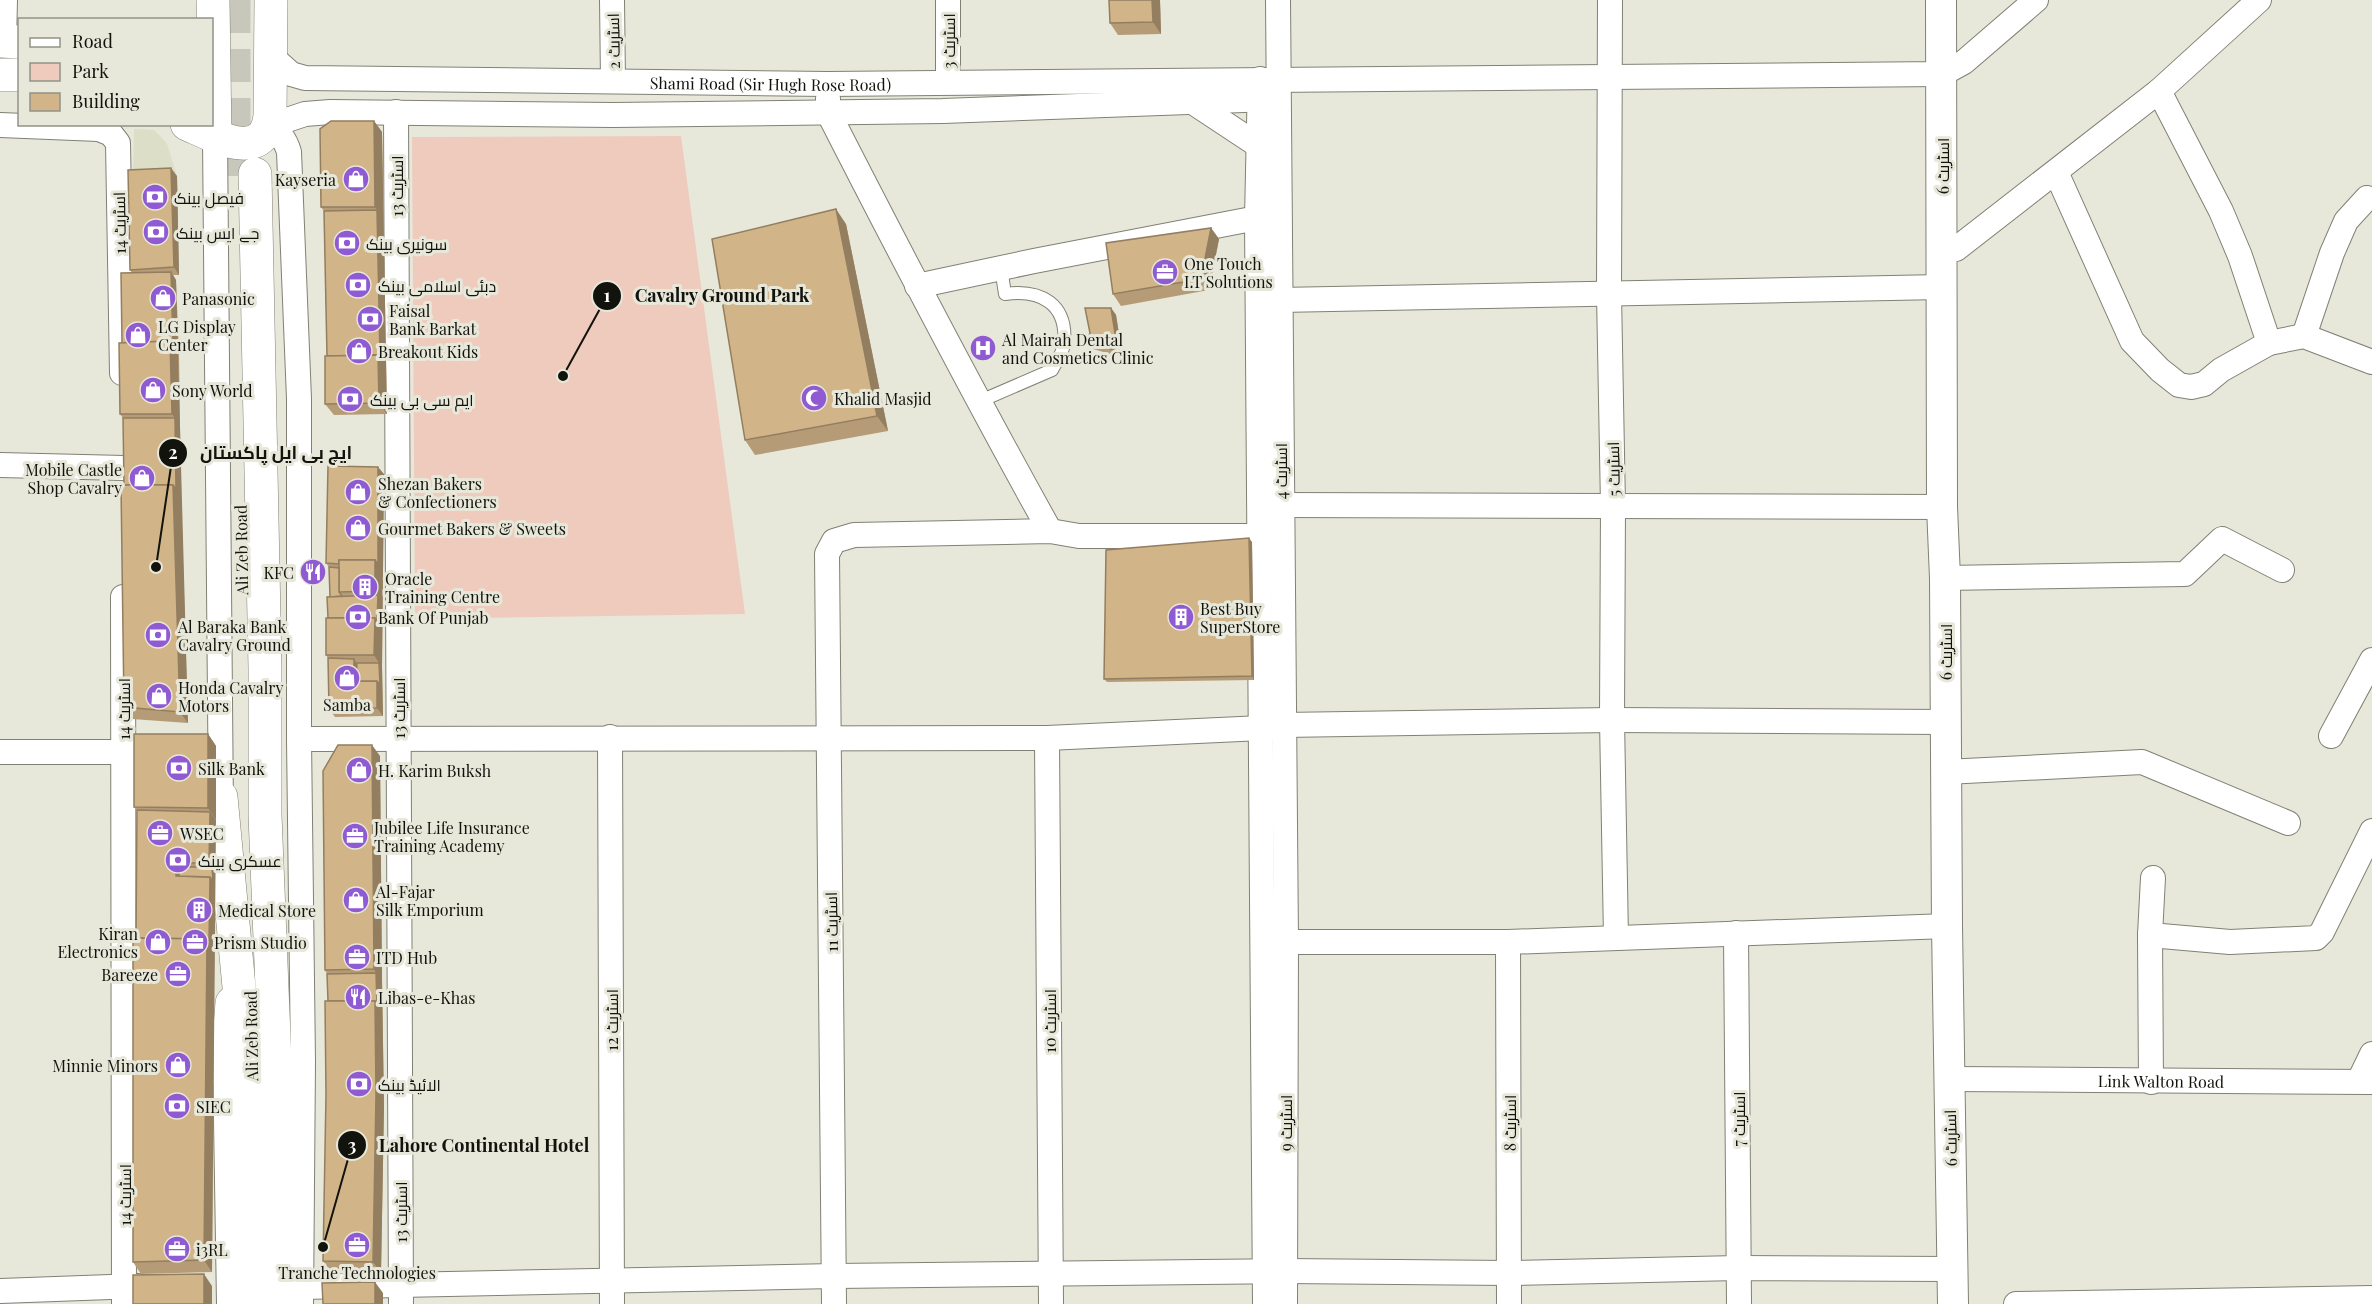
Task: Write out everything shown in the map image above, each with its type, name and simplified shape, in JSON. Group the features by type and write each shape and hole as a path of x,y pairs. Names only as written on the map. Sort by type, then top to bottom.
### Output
{"main road":[{"path":"201,130 235,143 252,142 260,140 269,126 271,0"},
{"path":"0,75 18,75"},
{"name":"Ali Zeb Road","path":"245,175 265,657 265,815 289,1062 259,1291 253,1121 248,816 245,175"},
{"path":"221,796 253,1121"},
{"path":"226,1074 248,816"}],"street":[{"path":"5,0 8,42"},
{"name":"اسٹریٹ 2","path":"612,0 613,81"},
{"name":"اسٹریٹ 3","path":"948,0 948,82"},
{"name":"اسٹریٹ 4","path":"1271,536 1281,506 1280,300 1269,89 1278,0"},
{"name":"اسٹریٹ 5","path":"1610,0 1609,294 1616,938"},
{"name":"اسٹریٹ 6","path":"1941,0 1942,507 1945,578 1947,926 1953,1304"},
{"path":"1265,1304 1275,1271 1271,536 1257,218 1259,146 1269,89 1611,76 1942,74 1964,62 2036,0"},
{"path":"1942,251 1956,249 2159,91 2259,0"},
{"name":"Shami Road (Sir Hugh Rose Road)","path":"271,56 291,74 305,78 828,84 948,82 1269,89"},
{"path":"828,84 828,112 978,402 1050,531 1079,536 1271,536"},
{"name":"Shami Road (Sir Hugh Rose Road)","path":"269,126 291,117 316,112 613,115 943,111 1194,103 1269,89"},
{"path":"2159,91 2221,211 2240,256 2269,343"},
{"path":"1194,103 1259,146"},
{"name":"اسٹریٹ 13","path":"396,112 400,1295"},
{"path":"0,125 18,125"},
{"path":"50,126 99,127"},
{"path":"269,126 286,141 289,152 298,399 299,739 289,1062"},
{"name":"اسٹریٹ 14","path":"99,127 111,134 118,143 123,399"},
{"path":"201,130 221,796 226,1074 259,1291 400,1295 612,1293 834,1276 1275,1271 1509,1273 1738,1268 1952,1269"},
{"path":"2056,172 2132,341 2160,370 2179,385 2190,387 2204,384 2221,370 2269,343 2304,336 2372,362"},
{"path":"2304,336 2332,253 2346,221 2367,198"},
{"path":"917,286 1257,218"},
{"path":"1280,300 1941,287"},
{"path":"0,465 124,468"},
{"path":"1281,506 1942,507"},
{"name":"اسٹریٹ 11","path":"834,1304 827,554 834,541 854,535 1050,531"},
{"path":"1945,578 2185,574 2222,539 2282,570"},
{"name":"اسٹریٹ 14","path":"123,574 124,1296"},
{"path":"2331,736 2372,660"},
{"path":"299,739 1047,738 1272,727 1612,720 1945,722"},
{"path":"1272,727 1286,942 1508,942 1947,926"},
{"name":"اسٹریٹ 12","path":"610,737 612,1293"},
{"name":"اسٹریٹ 10","path":"1047,738 1051,1304"},
{"path":"0,752 122,752"},
{"path":"1946,772 2142,762 2288,823"},
{"path":"2150,935 2230,942 2316,938 2322,932 2372,831"},
{"path":"2151,1082 2150,935 2153,878"},
{"name":"اسٹریٹ 7","path":"1736,933 1739,1304"},
{"name":"اسٹریٹ 9","path":"1285,1304 1275,1271 1286,942"},
{"name":"اسٹریٹ 8","path":"1508,942 1509,1304"},
{"path":"2365,1082 2372,1054"},
{"name":"Link Walton Road","path":"1950,1080 2365,1082"},
{"path":"0,1291 124,1296 156,1284"},
{"path":"2016,1304 2372,1298"}],"lane":[{"path":"978,402 1052,370 1064,346 1063,323 1057,309 1045,298 1022,291 1005,294 1001,268"}],"shaded area":[{"path":"134,129 154,130 160,136 167,144 177,176 133,178"}],"green space":[{"path":"681,136 745,614 415,619 412,137"}],"building":[{"path":"1109,0 1152,0 1153,22 1110,23"},
{"name":"Kayseria","path":"331,121 374,121 375,207 321,207 320,129"},
{"path":"171,168 174,267 130,270 128,170"},
{"path":"836,209 877,416 745,440 712,239"},
{"path":"377,210 380,358 378,355 327,356 324,211"},
{"name":"One Touch I.T Solutions","path":"1211,228 1201,279 1113,294 1106,243"},
{"path":"171,272 173,345 170,341 122,343 121,273"},
{"path":"1085,308 1111,308 1116,340 1111,349 1087,341 1090,333"},
{"name":"Sony World","path":"170,341 172,414 120,414 119,343"},
{"path":"378,355 379,403 325,404 325,356"},
{"path":"123,418 175,418 176,489 173,485 124,485"},
{"path":"328,466 378,467 378,564 375,560 339,560 339,564 326,563"},
{"path":"121,485 173,485 180,712 124,707"},
{"name":"Best Buy SuperStore","path":"1249,538 1252,676 1104,679 1106,550"},
{"path":"339,560 375,560 375,591 339,592"},
{"path":"329,567 339,568 339,592 342,596 330,597"},
{"path":"378,595 377,621 375,618 328,618 327,597"},
{"path":"326,618 375,618 374,655 326,655"},
{"path":"328,658 354,659 354,681 377,681 377,708 329,709"},
{"path":"357,663 379,663 380,685 377,681 356,681"},
{"path":"134,734 208,734 208,808 134,807"},
{"path":"338,745 372,745 374,969 325,970 323,771"},
{"path":"137,810 210,812 209,863 176,863 176,876 210,877 209,943 207,939 136,938"},
{"path":"179,867 212,867 213,881 210,877 179,876"},
{"path":"133,938 207,939 204,1260 133,1262"},
{"path":"376,973 377,1005 375,1001 328,1001 327,974"},
{"path":"325,1001 375,1001 373,1262 323,1261"},
{"path":"204,1274 204,1304 133,1304 133,1275"},
{"path":"375,1282 375,1304 323,1304 322,1283"}],"tunnel":[{"path":"234,0 234,176"}],"place":[{"name":"Kayseria","path":"356,179"},
{"name":"فیصل بینک","path":"155,197"},
{"name":"جے ایس بینک","path":"156,232"},
{"name":"سونیری بینک","path":"347,243"},
{"name":"One Touch I.T Solutions","path":"1165,272"},
{"name":"دبئی اسلامی بینک","path":"358,285"},
{"name":"Panasonic","path":"163,298"},
{"name":"Faisal Bank Barkat","path":"370,319"},
{"name":"LG Display Center","path":"138,335"},
{"name":"Al Mairah Dental and Cosmetics Clinic","path":"983,348"},
{"name":"Breakout Kids","path":"359,351"},
{"name":"Cavalry Ground Park","path":"563,376"},
{"name":"Sony World","path":"153,390"},
{"name":"Khalid Masjid","path":"814,398"},
{"name":"ایم سی بی بینک","path":"350,399"},
{"name":"Mobile Castle Shop Cavalry","path":"142,478"},
{"name":"Shezan Bakers & Confectioners","path":"358,492"},
{"name":"Gourmet Bakers & Sweets","path":"358,528"},
{"name":"ایچ بی ایل پاکستان","path":"156,567"},
{"name":"KFC","path":"313,572"},
{"name":"Oracle Training Centre","path":"365,587"},
{"name":"Bank Of Punjab","path":"358,617"},
{"name":"Best Buy SuperStore","path":"1181,617"},
{"name":"Al Baraka Bank Cavalry Ground","path":"158,635"},
{"name":"Samba","path":"347,678"},
{"name":"Honda Cavalry Motors","path":"159,696"},
{"name":"Silk Bank","path":"179,768"},
{"name":"H. Karim Buksh","path":"359,770"},
{"name":"WSEC","path":"160,833"},
{"name":"Jubilee Life Insurance Training Academy","path":"355,836"},
{"name":"عسکری بینک","path":"178,860"},
{"name":"Al-Fajar Silk Emporium","path":"356,900"},
{"name":"Medical Store","path":"199,910"},
{"name":"Kiran Electronics","path":"158,942"},
{"name":"Prism Studio","path":"195,942"},
{"name":"ITD Hub","path":"357,957"},
{"name":"Bareeze","path":"178,974"},
{"name":"Libas-e-Khas","path":"358,997"},
{"name":"Minnie Minors","path":"178,1065"},
{"name":"الائیڈ بینک","path":"359,1084"},
{"name":"SIEC","path":"177,1106"},
{"name":"Tranche Technologies","path":"357,1245"},
{"name":"Lahore Continental Hotel","path":"323,1247"},
{"name":"i3RL","path":"177,1249"}]}
